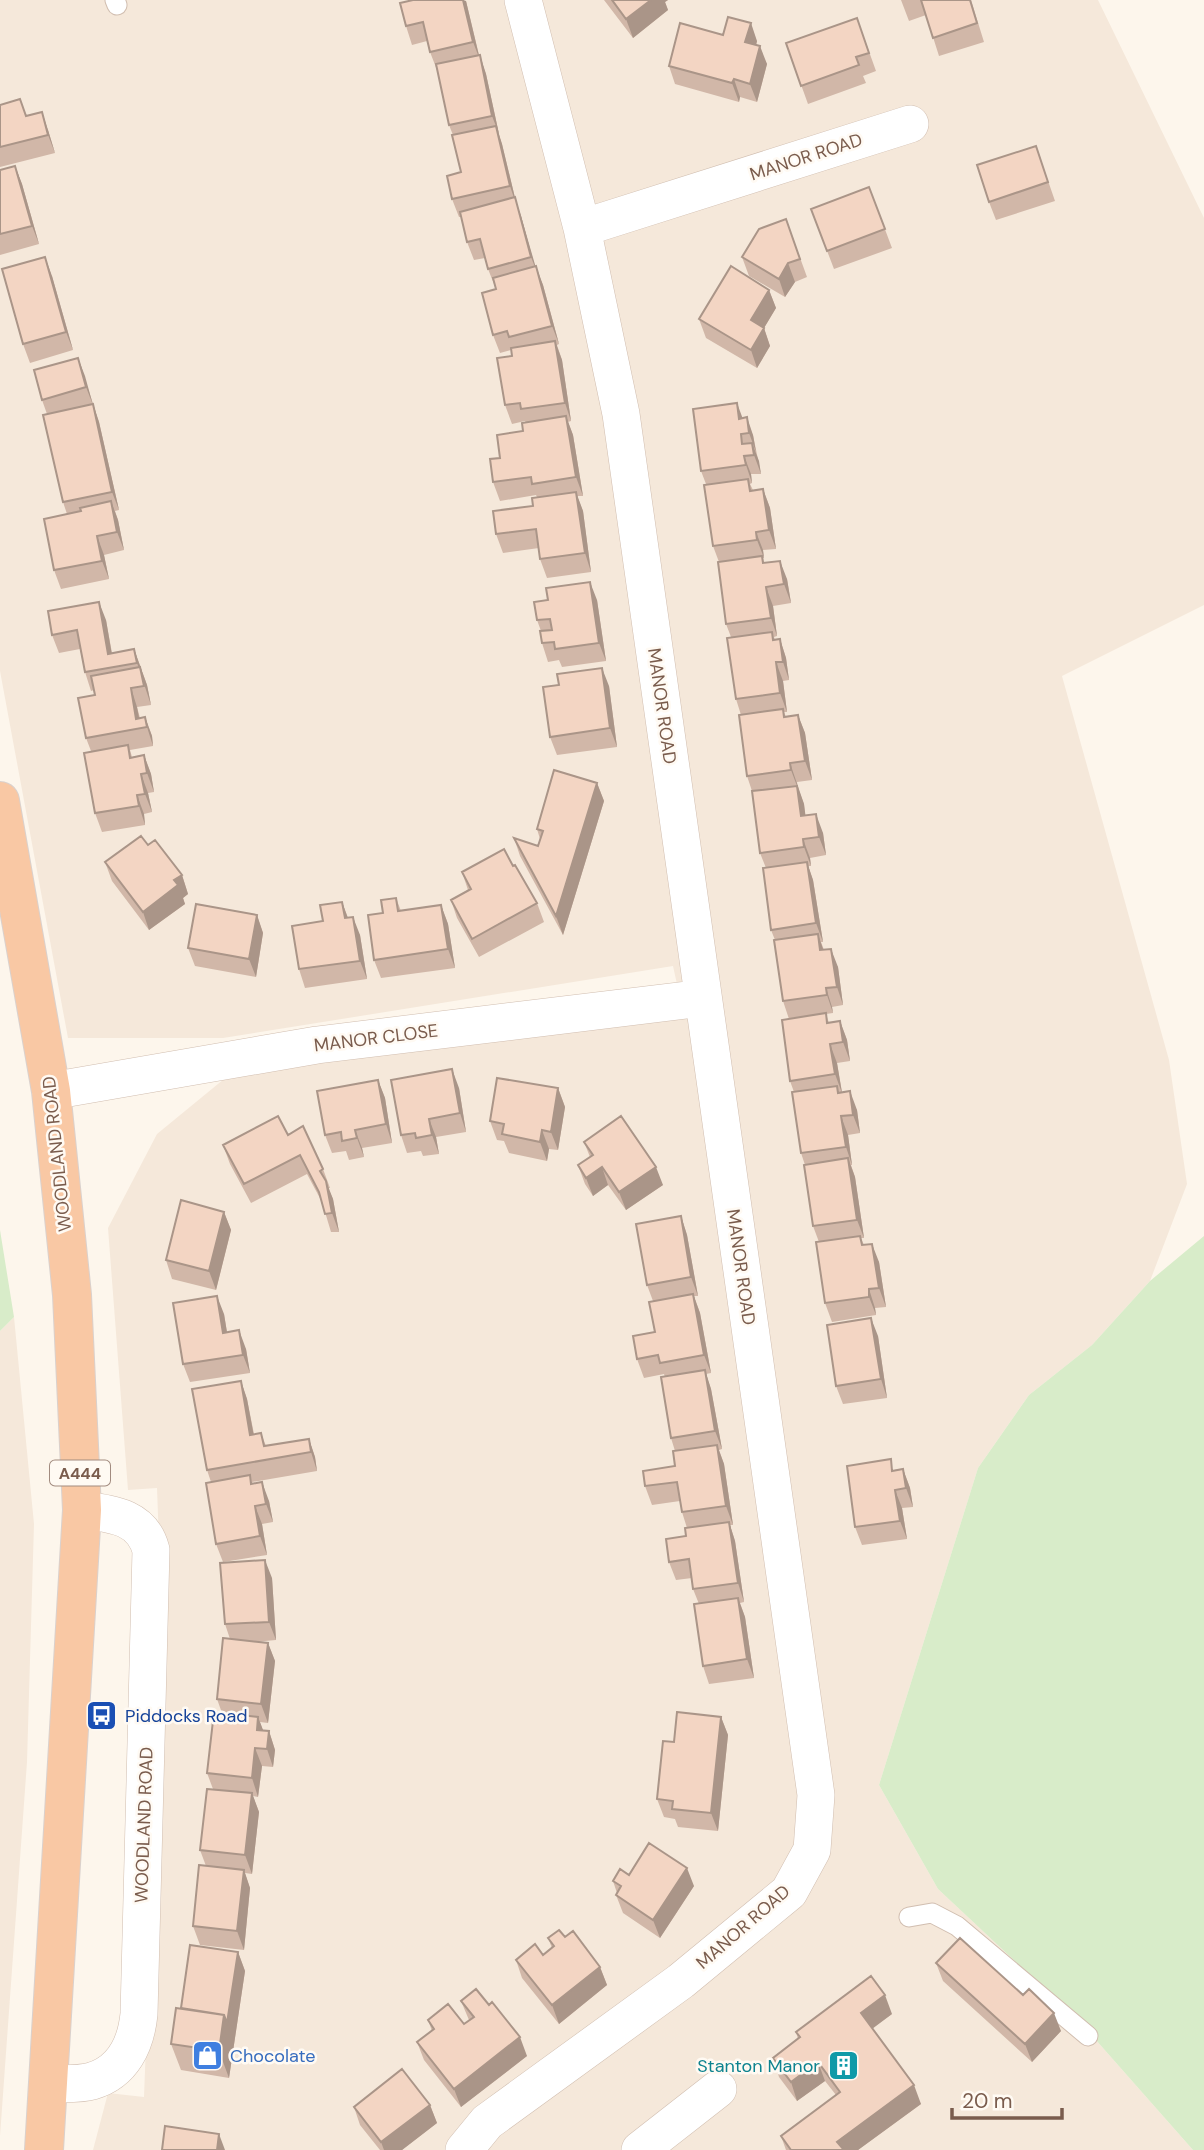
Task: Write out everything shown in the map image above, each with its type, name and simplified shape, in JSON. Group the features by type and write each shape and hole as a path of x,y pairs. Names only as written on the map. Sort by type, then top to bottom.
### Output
{"highway":[{"name":"WOODLAND ROAD","path":"0,801 51,1091 72,1295 82,1510 44,2150"}],"street":[{"name":"MANOR ROAD","path":"464,2150 487,2122 681,1981 789,1892 812,1850 816,1795 621,414 582,228 523,0"},
{"name":"MANOR ROAD","path":"582,228 910,124"},
{"name":"MANOR CLOSE","path":"51,1091 317,1045 703,998"},
{"name":"WOODLAND ROAD","path":"48,2084 90,2082 117,2067 133,2045 139,2014 152,1550 145,1534 129,1519 82,1510"},
{"path":"640,2150 718,2088"}],"lane":[{"path":"909,1917 932,1913 957,1926 1088,2036"}],"shaded area":[{"path":"0,0 1098,0 1204,218 1204,605 1062,676 1169,1060 1187,1184 1150,1281 1092,1345 1029,1395 978,1468 879,1785 938,1889 1080,2022 1193,2150 93,2150 108,2093 144,2097 162,1622 157,1488 128,1490 108,1228 157,1134 235,1070 684,1016 673,966 223,1038 68,1038 0,671"},
{"path":"14,1317 34,1524 27,1762 0,2136 0,1331"}],"green space":[{"path":"0,1230 14,1317 0,1331"},
{"path":"1204,1236 1204,2150 1193,2150 1080,2022 938,1889 879,1785 978,1468 1029,1395 1092,1345 1150,1281"}],"building":[{"path":"413,0 463,0 473,42 430,52 423,22 406,26 400,3"},
{"path":"612,0 651,0 626,19"},
{"path":"921,0 970,0 977,23 933,38"},
{"path":"728,17 751,23 745,42 760,46 750,84 734,79 732,83 669,66 680,23 723,35"},
{"path":"857,18 869,53 856,57 859,65 801,86 786,43"},
{"path":"480,55 492,116 449,125 436,64"},
{"path":"20,99 26,116 42,112 48,135 0,147 0,105"},
{"path":"496,126 510,186 452,199 447,176 461,172 452,135"},
{"path":"1036,146 1048,182 989,202 977,165"},
{"path":"15,166 32,226 0,234 0,170"},
{"path":"869,187 885,229 827,251 811,209"},
{"path":"515,197 531,257 488,269 480,239 467,242 460,212"},
{"path":"786,219 800,259 788,263 779,279 742,257 759,229"},
{"path":"45,257 66,332 23,344 2,269"},
{"path":"536,266 552,326 509,337 507,331 493,335 482,293 496,289 493,278"},
{"path":"731,266 769,290 751,320 764,328 751,350 699,319"},
{"path":"555,341 565,403 521,409 520,403 505,405 497,358 512,356 511,348"},
{"path":"78,358 86,387 42,400 34,370"},
{"path":"737,403 739,419 747,417 749,433 741,434 742,444 752,443 754,455 744,456 746,465 701,471 693,409"},
{"path":"93,404 112,492 63,502 43,415"},
{"path":"566,416 576,477 532,484 531,477 493,482 490,459 500,458 497,435 523,431 522,423"},
{"path":"748,479 750,491 763,489 769,530 756,532 757,540 713,546 704,485"},
{"path":"576,492 585,553 540,559 536,529 496,534 493,511 533,506 532,498"},
{"path":"111,501 117,532 97,536 102,561 54,570 44,519"},
{"path":"762,556 763,563 780,561 784,584 766,587 771,618 726,624 718,562"},
{"path":"590,582 599,643 555,649 554,642 542,643 540,631 552,630 550,619 537,620 534,602 548,600 546,588"},
{"path":"99,602 108,654 134,649 137,663 85,672 77,630 52,635 48,611"},
{"path":"772,632 773,640 780,639 783,662 776,662 780,693 736,699 727,638"},
{"path":"140,667 144,686 131,688 136,719 145,717 147,727 86,738 78,698 95,695 91,676"},
{"path":"602,668 610,728 550,737 543,687 559,685 557,674"},
{"path":"783,709 784,717 798,715 805,761 790,763 791,770 747,776 739,715"},
{"path":"128,745 130,758 144,755 147,773 141,774 145,794 137,795 139,806 95,813 84,753"},
{"path":"554,770 597,783 556,916 514,838 538,846 543,831 537,829"},
{"path":"797,786 801,816 816,814 819,837 803,839 804,847 760,853 752,791"},
{"path":"141,836 148,845 155,840 182,875 174,880 178,885 143,912 105,862"},
{"path":"504,849 537,903 472,939 451,900 471,889 462,872"},
{"path":"807,862 816,923 771,930 763,868"},
{"path":"396,898 398,911 441,905 448,949 374,960 368,915 383,913 381,900"},
{"path":"342,902 345,918 353,917 360,961 299,969 292,926 323,921 320,905"},
{"path":"196,904 257,915 249,959 188,948"},
{"path":"818,934 820,950 831,949 837,987 826,988 827,995 783,1001 774,940"},
{"path":"826,1013 827,1023 840,1021 843,1042 830,1044 835,1074 790,1081 782,1020"},
{"path":"452,1069 460,1113 429,1119 432,1135 416,1138 415,1133 401,1135 391,1080"},
{"path":"497,1078 558,1088 551,1132 542,1130 540,1142 502,1134 504,1124 490,1121"},
{"path":"378,1080 386,1124 355,1130 357,1138 342,1141 341,1132 325,1135 317,1091"},
{"path":"837,1086 838,1093 850,1091 853,1115 841,1116 846,1147 801,1153 792,1092"},
{"path":"278,1116 288,1135 303,1126 323,1169 320,1171 326,1181 332,1213 325,1214 319,1192 300,1155 244,1184 223,1145"},
{"path":"621,1116 656,1167 619,1192 602,1167 586,1178 578,1165 593,1155 584,1142"},
{"path":"848,1158 857,1220 813,1226 804,1165"},
{"path":"181,1200 224,1212 209,1271 166,1260"},
{"path":"681,1216 691,1277 647,1285 636,1224"},
{"path":"860,1236 862,1245 872,1244 879,1288 869,1289 869,1297 825,1303 816,1242"},
{"path":"693,1294 704,1355 660,1363 658,1355 637,1359 633,1336 655,1332 649,1302"},
{"path":"217,1296 223,1333 239,1330 243,1355 183,1364 173,1303"},
{"path":"871,1318 881,1379 836,1386 827,1325"},
{"path":"705,1370 715,1431 671,1438 661,1377"},
{"path":"241,1381 250,1435 261,1433 264,1446 309,1439 311,1452 207,1470 192,1389"},
{"path":"717,1445 726,1506 682,1512 677,1482 645,1486 643,1471 675,1466 673,1451"},
{"path":"891,1459 892,1471 903,1469 906,1488 895,1490 900,1521 855,1527 847,1466"},
{"path":"250,1475 251,1484 262,1482 266,1504 255,1506 260,1536 216,1544 206,1483"},
{"path":"729,1522 738,1583 693,1589 689,1559 669,1562 666,1539 686,1536 685,1528"},
{"path":"265,1560 269,1622 225,1624 220,1563"},
{"path":"738,1598 747,1659 703,1666 694,1604"},
{"path":"223,1638 268,1643 261,1704 217,1699"},
{"path":"214,1712 258,1717 257,1730 269,1731 267,1749 255,1748 252,1778 207,1773"},
{"path":"677,1712 721,1717 711,1813 672,1809 673,1801 657,1799 663,1741 674,1742"},
{"path":"207,1789 252,1793 245,1855 200,1850"},
{"path":"649,1843 687,1868 653,1920 616,1895 621,1886 613,1881 620,1869 629,1875"},
{"path":"199,1865 244,1870 237,1931 193,1926"},
{"path":"559,1930 565,1937 573,1931 600,1967 552,2005 516,1960 535,1944 543,1955 554,1946 548,1938"},
{"path":"960,1938 1023,1995 1029,1989 1054,2013 1025,2044 936,1963"},
{"path":"190,1945 238,1952 227,2023 224,2015 181,2008"},
{"name":"Stanton Manor","path":"871,1976 885,1995 861,2013 914,2085 837,2142 844,2150 791,2150 781,2136 840,2092 818,2062 791,2082 773,2058 800,2037 796,2032"},
{"path":"476,1989 489,2005 492,2002 520,2037 454,2089 417,2042 434,2029 428,2020 448,2004 464,2024 474,2017 461,2001"},
{"path":"176,2008 224,2015 219,2051 171,2044"},
{"path":"402,2069 430,2105 381,2142 354,2107"},
{"path":"165,2126 219,2134 217,2150 162,2150"}],"place":[{"name":"Piddocks Road","path":"102,1716"},
{"name":"Chocolate","path":"207,2056"},
{"name":"Stanton Manor","path":"843,2066"}]}
